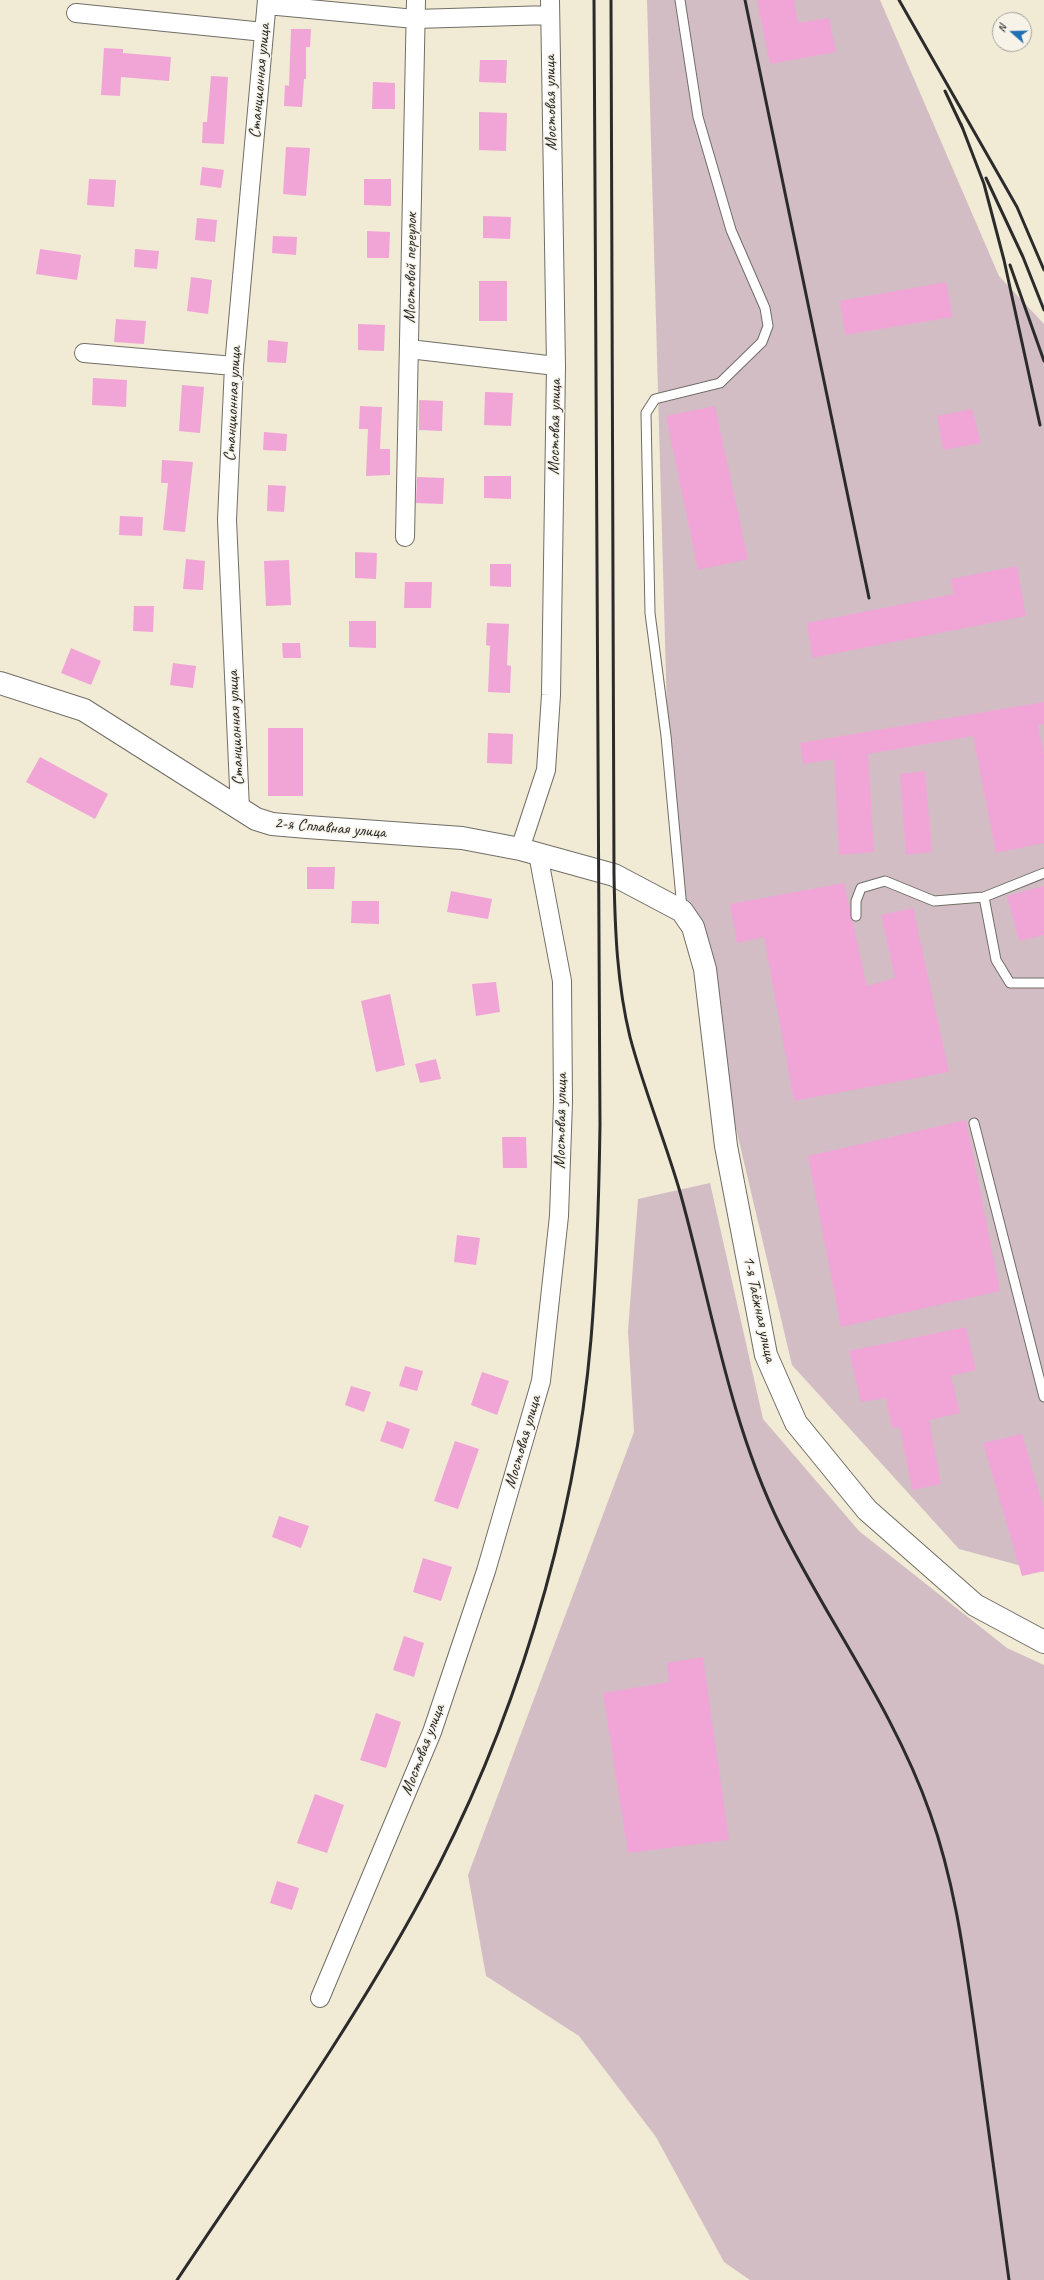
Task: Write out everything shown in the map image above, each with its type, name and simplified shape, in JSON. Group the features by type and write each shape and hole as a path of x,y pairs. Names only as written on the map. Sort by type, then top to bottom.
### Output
{"street":[{"name":"Мостовой переулок","path":"405,537 416,0"},
{"path":"267,3 415,19 550,8"},
{"name":"Станционная улица","path":"240,809 226,520 234,366 267,3"},
{"name":"Мостовая улица","path":"320,1998 432,1732 486,1571 541,1381 559,1216 563,1102 562,981 529,852 546,770 551,695 556,366 550,8"},
{"path":"76,13 264,32"},
{"path":"409,349 556,366"},
{"path":"84,353 234,366"},
{"name":"2-я Сплавная улица","path":"0,683 84,710 256,819 272,824 462,838 529,852 614,875 682,911"},
{"name":"1-я Таёжная улица","path":"682,911 693,927 705,969 726,1146 766,1355 796,1423 867,1510 879,1521 975,1605 1044,1642"}],"lane":[{"path":"680,0 698,117 731,230 765,308 768,326 762,342 720,382 655,399 646,413 650,613 666,736 682,911"},
{"path":"856,916 856,901 861,888 885,881 934,901 984,897 1044,873"},
{"path":"984,897 996,960 1010,983 1044,983"},
{"path":"974,1123 1044,1396"}],"shaded area":[{"path":"647,0 880,0 999,276 1044,324 1044,1572 959,1549 792,1365 671,854"},
{"path":"710,1183 763,1419 859,1531 1007,1648 1044,1665 1044,2280 750,2280 724,2262 656,2137 579,2036 486,1976 468,1875 634,1432 628,1331 638,1199"}],"building":[{"path":"757,0 794,0 798,23 829,18 836,52 770,64"},
{"path":"291,29 311,29 310,47 306,47 306,79 304,79 302,107 284,106 285,85 289,86"},
{"path":"104,48 123,49 123,53 171,57 169,81 121,77 120,96 101,95"},
{"path":"480,60 507,60 506,83 479,82"},
{"path":"211,76 228,77 224,144 202,143 203,122 207,122"},
{"path":"373,82 395,83 395,109 372,109"},
{"path":"479,112 507,113 506,151 479,150"},
{"path":"286,147 310,148 306,196 283,194"},
{"path":"202,167 224,170 221,188 200,185"},
{"path":"89,179 116,180 114,207 87,205"},
{"path":"364,179 391,179 391,206 364,205"},
{"path":"483,216 511,217 510,239 483,238"},
{"path":"197,218 217,220 215,242 195,240"},
{"path":"367,231 390,232 389,258 367,258"},
{"path":"273,236 297,237 296,255 272,253"},
{"path":"40,249 81,255 77,280 36,274"},
{"path":"135,249 159,251 157,269 134,267"},
{"path":"191,277 212,280 208,314 187,311"},
{"path":"479,281 507,281 507,321 479,321"},
{"path":"946,282 953,317 845,335 840,301"},
{"path":"116,319 146,321 144,344 114,342"},
{"path":"358,324 385,325 384,351 358,350"},
{"path":"268,340 288,342 286,363 267,362"},
{"path":"93,378 127,380 126,407 92,405"},
{"path":"182,385 204,387 200,433 179,431"},
{"path":"485,392 513,393 511,426 484,425"},
{"path":"419,400 443,401 442,431 419,430"},
{"path":"360,406 382,407 380,449 390,449 390,475 366,476 368,429 359,429"},
{"path":"715,406 748,559 698,570 666,416"},
{"path":"972,409 981,443 943,450 937,416"},
{"path":"264,432 287,434 286,451 263,450"},
{"path":"162,460 193,462 185,532 163,530 168,483 161,483"},
{"path":"484,476 511,476 511,499 484,498"},
{"path":"417,477 444,478 443,504 416,503"},
{"path":"268,485 286,486 284,512 267,511"},
{"path":"120,516 143,517 142,536 119,535"},
{"path":"355,552 377,553 376,579 355,578"},
{"path":"186,559 205,561 203,590 183,589"},
{"path":"289,560 291,605 266,606 264,561"},
{"path":"490,564 511,564 511,587 490,586"},
{"path":"1017,566 1026,616 812,658 807,623 954,594 951,579"},
{"path":"405,582 432,582 431,608 404,608"},
{"path":"134,606 154,606 153,632 133,631"},
{"path":"349,621 376,621 376,648 349,647"},
{"path":"487,623 509,624 507,665 511,666 510,693 488,692 490,646 486,645"},
{"path":"282,643 300,643 301,658 283,658"},
{"path":"71,648 101,661 91,685 61,673"},
{"path":"173,663 196,666 193,688 170,685"},
{"path":"1044,702 1044,724 1038,725 1044,755 1044,843 996,853 973,736 868,754 874,852 839,855 834,759 803,764 800,743"},
{"path":"268,728 303,728 303,796 268,796"},
{"path":"488,733 513,734 512,764 487,763"},
{"path":"40,757 108,794 95,819 26,782"},
{"path":"925,771 932,852 906,855 900,774"},
{"path":"307,867 335,867 334,889 307,889"},
{"path":"844,883 867,986 895,978 881,915 913,908 949,1072 794,1101 764,937 737,943 730,904"},
{"path":"1044,886 1044,935 1019,941 1007,896"},
{"path":"451,891 492,899 488,919 447,912"},
{"path":"352,901 379,901 379,924 351,923"},
{"path":"496,982 500,1012 476,1016 472,984"},
{"path":"390,994 405,1065 376,1072 361,1001"},
{"path":"436,1059 441,1079 420,1083 415,1064"},
{"path":"966,1120 1000,1291 841,1327 808,1156"},
{"path":"502,1137 526,1137 527,1168 503,1168"},
{"path":"457,1235 480,1238 476,1265 454,1262"},
{"path":"966,1327 976,1370 951,1376 960,1413 929,1420 941,1484 912,1490 900,1427 892,1428 886,1398 861,1402 849,1351"},
{"path":"405,1366 423,1371 417,1391 399,1386"},
{"path":"482,1372 509,1381 497,1415 471,1405"},
{"path":"351,1386 371,1392 364,1412 345,1405"},
{"path":"387,1421 410,1429 403,1449 380,1441"},
{"path":"1022,1434 1044,1509 1044,1571 1022,1576 983,1443"},
{"path":"455,1441 479,1449 458,1509 434,1501"},
{"path":"279,1516 309,1526 301,1548 272,1537"},
{"path":"423,1558 452,1567 441,1601 413,1592"},
{"path":"404,1636 424,1643 414,1677 393,1670"},
{"path":"703,1657 729,1840 628,1853 603,1693 669,1682 667,1663"},
{"path":"376,1713 401,1722 386,1768 360,1760"},
{"path":"315,1794 344,1805 327,1853 297,1843"},
{"path":"277,1881 299,1888 292,1910 270,1903"}],"railway":[{"path":"177,2280 304,2091 365,1995 422,1897 455,1833 485,1766 511,1697 535,1626 554,1555 571,1482 583,1410 591,1339 595,1285 600,1124 594,0"},
{"path":"611,0 614,875 615,916 619,977 622,997 630,1037 680,1192 722,1361 734,1403 747,1445 762,1485 780,1525 799,1561 860,1667 898,1738 915,1775 939,1841 947,1868 959,1924 1009,2280"},
{"path":"745,0 869,598"},
{"path":"899,0 1017,207 1044,270"},
{"path":"945,91 963,129"},
{"path":"961,124 984,184 1004,260 1040,425"},
{"path":"986,178 1023,257 1044,310"},
{"path":"1010,265 1044,361"}]}
